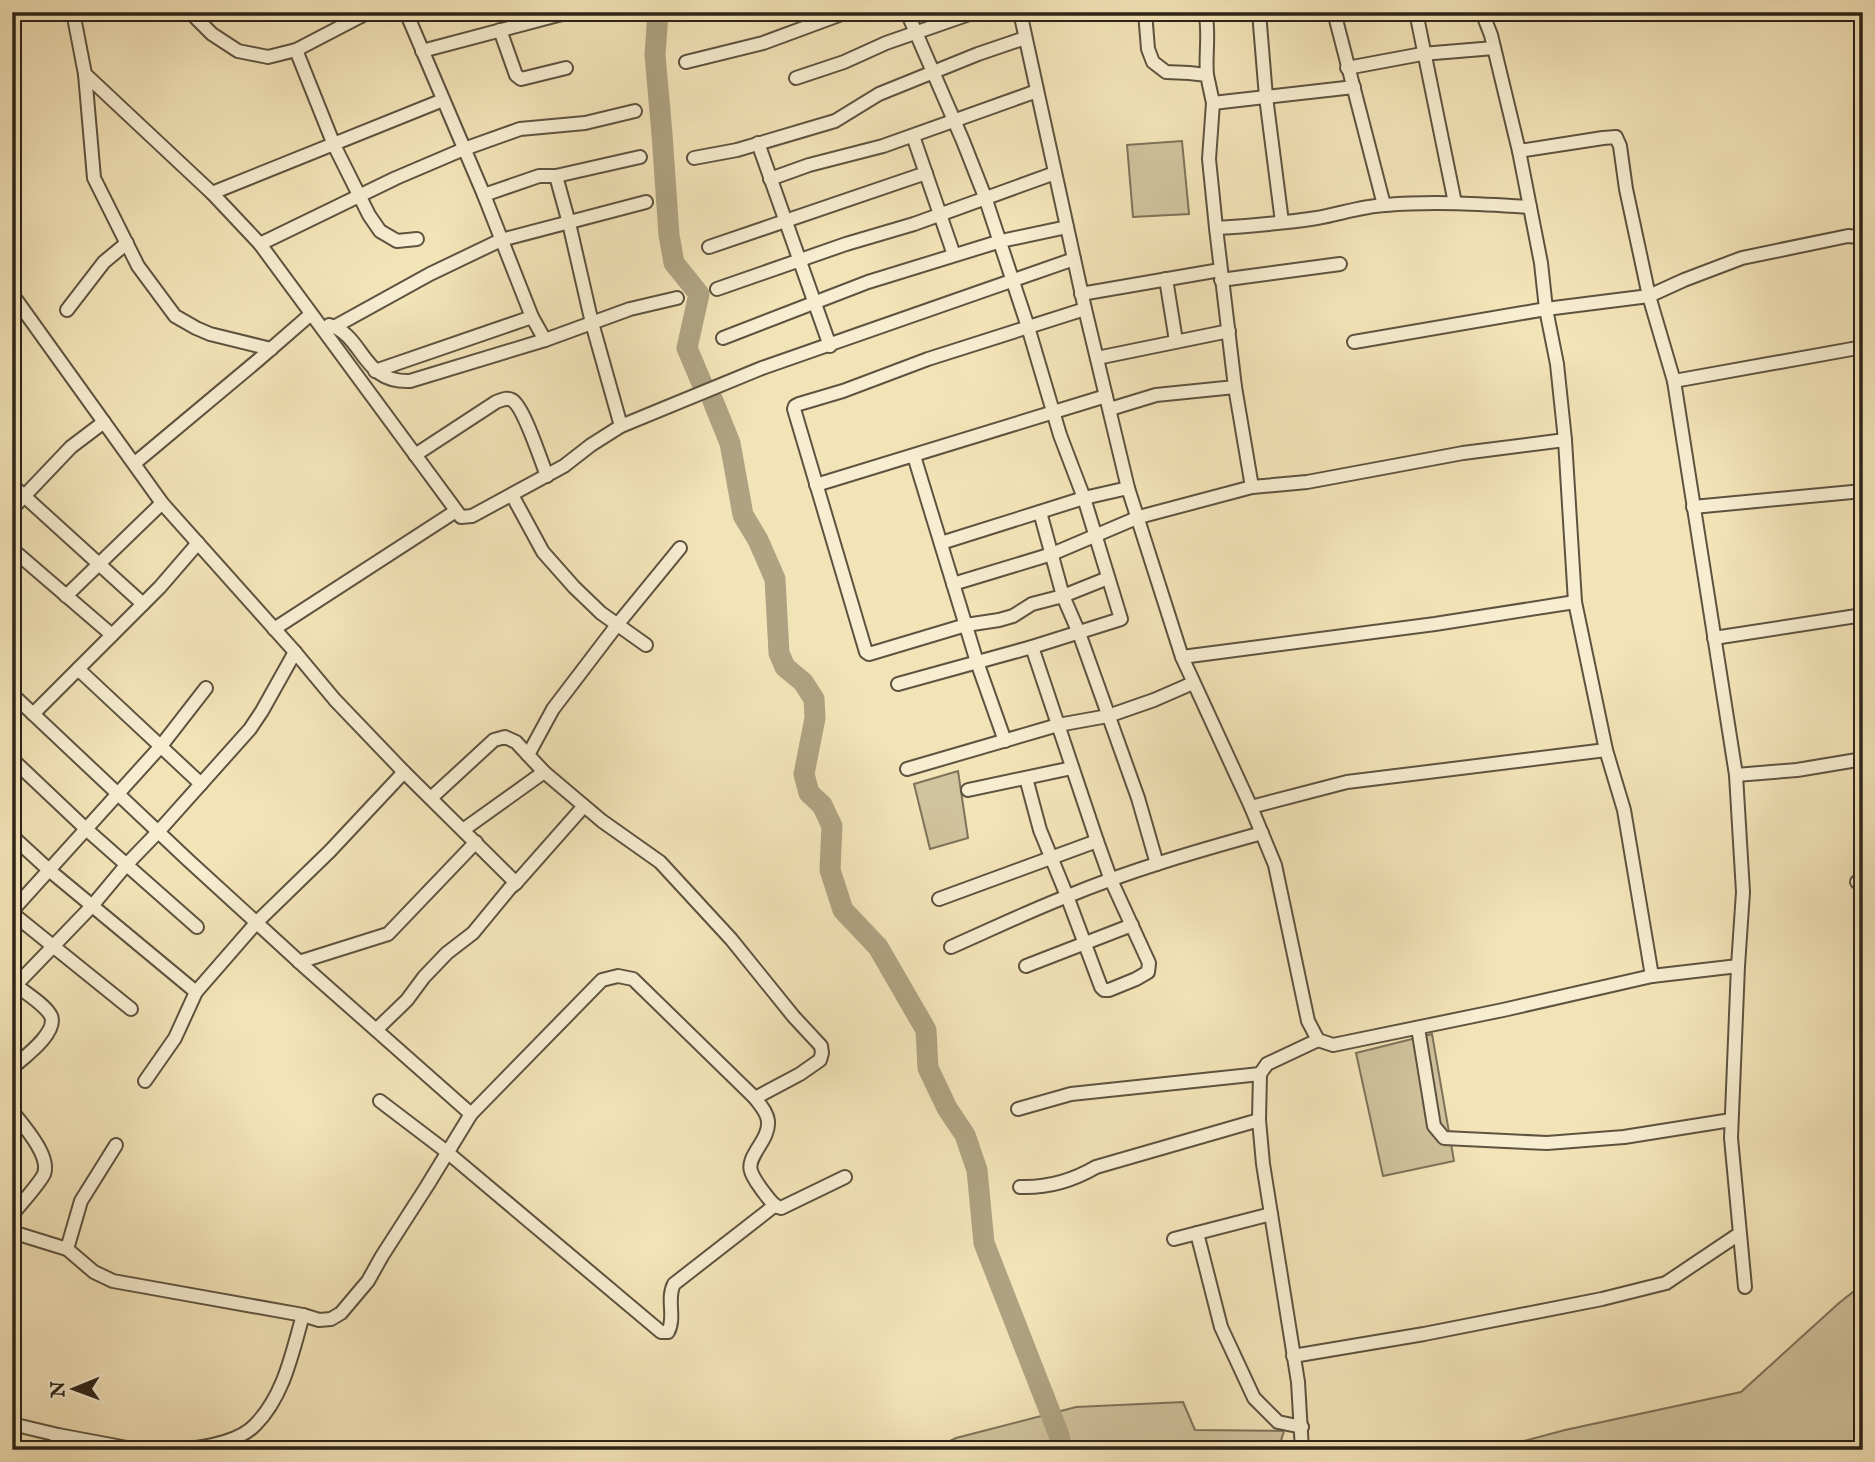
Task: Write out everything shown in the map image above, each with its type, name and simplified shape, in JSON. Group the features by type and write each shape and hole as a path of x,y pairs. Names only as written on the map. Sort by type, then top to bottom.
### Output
{"street":[{"path":"72,12 86,74 94,178 138,266 176,316 195,328 271,349"},
{"path":"190,12 212,34 238,51 268,57 296,50 369,12"},
{"path":"406,12 484,195 532,317 545,340"},
{"path":"422,51 563,12"},
{"path":"686,62 763,43 847,12"},
{"path":"898,684 1122,619 1084,498 1060,435 1001,241 907,12"},
{"path":"796,78 975,12"},
{"path":"1020,12 1085,309 1128,488 1182,657 1275,865 1308,1021 1318,1040"},
{"path":"1145,12 1148,49 1153,62 1166,72 1207,75"},
{"path":"1205,12 1207,75 1213,103 1209,159 1235,387 1252,488"},
{"path":"1259,12 1266,97 1282,222"},
{"path":"1334,12 1384,205"},
{"path":"1416,12 1455,203"},
{"path":"1482,12 1491,35 1519,151 1541,263 1546,309 1557,364 1565,440 1575,602 1606,750 1624,810 1652,976"},
{"path":"500,30 516,75 521,79 566,68"},
{"path":"694,158 737,150 835,121 879,94 1025,38"},
{"path":"1348,68 1424,54 1494,48"},
{"path":"296,50 334,145 380,231 397,241 417,239"},
{"path":"86,74 212,193 260,244 461,517 472,516 547,476 621,426 762,368 1074,260"},
{"path":"1213,103 1353,87"},
{"path":"771,179 809,165 883,146 1037,91"},
{"path":"212,193 443,100"},
{"path":"260,244 464,149 520,129 585,123 635,111"},
{"path":"913,136 954,255"},
{"path":"1519,151 1616,137 1649,296 1674,381 1737,775 1743,892 1731,1138 1745,1287"},
{"path":"758,143 830,346"},
{"path":"484,195 539,176 556,176 640,157"},
{"path":"709,247 926,173"},
{"path":"717,289 1055,173"},
{"path":"556,176 592,323 621,426"},
{"path":"334,327 430,274 501,240 646,202"},
{"path":"1216,229 1320,217 1384,205 1455,203 1530,206"},
{"path":"723,338 868,282 1001,241 1067,227"},
{"path":"1354,342 1546,309 1649,296 1684,279 1742,258 1848,236 1859,237 1863,244"},
{"path":"67,310 104,262 127,243"},
{"path":"1082,294 1166,279 1340,264"},
{"path":"1166,279 1176,341"},
{"path":"314,318 344,332 375,371 391,380 410,381 545,340 630,309 677,298"},
{"path":"14,301 162,503 335,700 516,883"},
{"path":"1085,309 928,359 843,391 795,405 794,409 866,652 873,654 966,625 1013,616 1031,604 1063,596 1108,578"},
{"path":"375,371 532,317"},
{"path":"135,463 271,349 314,318"},
{"path":"1097,358 1229,331"},
{"path":"1674,381 1863,347"},
{"path":"1110,409 1156,395 1235,387"},
{"path":"817,485 1106,396"},
{"path":"415,455 496,402 507,398 514,401 522,414 547,476"},
{"path":"12,509 71,447 104,422"},
{"path":"953,584 1052,554 1139,517 1252,488 1307,482 1463,453 1565,440"},
{"path":"914,456 1004,741"},
{"path":"12,485 143,604"},
{"path":"941,543 1084,498 1128,488"},
{"path":"1693,507 1863,491"},
{"path":"512,495 543,552 574,587 601,613 646,645"},
{"path":"66,596 162,503"},
{"path":"274,629 456,511"},
{"path":"1040,512 1063,596 1079,633 1138,798 1157,864"},
{"path":"33,714 160,587 198,543"},
{"path":"528,755 554,709 617,625 680,548"},
{"path":"12,549 112,635"},
{"path":"1182,657 1435,624 1575,602"},
{"path":"1714,638 1863,615"},
{"path":"1026,778 1040,830 1101,987 1104,990 1148,972 1149,963 1111,880 1097,841 1032,647"},
{"path":"12,1068 44,1040 51,1025 51,1017 44,1007 14,985 92,906 250,729 295,652"},
{"path":"78,669 201,784"},
{"path":"907,769 1058,725 1108,716 1154,701 1194,683"},
{"path":"131,1009 12,912 161,746 206,688"},
{"path":"12,694 299,962 471,1114"},
{"path":"430,798 494,740 505,737 516,742 544,772 602,821 660,862 731,939 821,1046 820,1060 755,1098"},
{"path":"1251,807 1347,782 1606,750"},
{"path":"1737,775 1797,770 1863,759"},
{"path":"14,764 197,927"},
{"path":"968,790 1072,768"},
{"path":"145,1081 175,1038 196,992 257,922 330,851 404,772"},
{"path":"463,830 544,772"},
{"path":"377,1029 407,1000 447,953 473,933 584,806"},
{"path":"951,947 1067,896 1157,864 1262,833"},
{"path":"12,836 196,992"},
{"path":"939,898 1097,841"},
{"path":"299,962 388,934 476,842"},
{"path":"1026,965 1132,925"},
{"path":"1302,1450 1298,1382 1263,1164 1259,1120 1260,1074 1267,1064 1318,1040 1333,1045 1652,976 1738,966"},
{"path":"12,1231 66,1249 93,1272 113,1281 319,1320 331,1319 341,1313 368,1281 471,1114 603,980 618,976 633,979 755,1098 765,1112 768,1122 765,1137 750,1162 750,1170 774,1206 781,1208 845,1177"},
{"path":"1418,1028 1434,1126 1444,1138 1547,1143 1624,1137 1731,1120"},
{"path":"1018,1109 1071,1094 1260,1074"},
{"path":"380,1101 447,1152 661,1332 668,1332 672,1326 670,1292 674,1284 774,1206"},
{"path":"12,1111 41,1151 45,1163 44,1175 12,1215"},
{"path":"1020,1187 1046,1187 1096,1167 1259,1120"},
{"path":"66,1249 81,1201 116,1144"},
{"path":"1174,1239 1271,1214"},
{"path":"1197,1233 1221,1328 1254,1398 1278,1422 1301,1427"},
{"path":"1293,1356 1399,1339 1602,1299 1666,1283 1739,1234"},
{"path":"177,1450 201,1448 238,1437 254,1427 271,1404 286,1374 303,1315"},
{"path":"12,1424 138,1450"},
{"path":"54,1450 58,1435"}],"shaded area":[{"path":"1182,141 1189,214 1133,217 1127,145"},
{"path":"958,771 968,838 930,849 914,784"},
{"path":"1432,1034 1454,1161 1383,1176 1356,1053"},
{"path":"1863,1284 1863,1450 1490,1450 1565,1430 1741,1392"},
{"path":"1183,1402 1195,1430 1284,1431 1278,1450 932,1450 956,1438 1076,1407"}],"waterway":[{"path":"658,12 655,55 669,235 674,263 699,294 687,348 703,386"},
{"path":"713,401 730,443 743,515 758,540 775,579 779,653 785,667 803,682 814,699 815,718 804,774 809,793 822,805 832,826 830,870 843,910 878,947 926,1030 928,1068 947,1108 965,1135 977,1170 984,1243 1059,1435 1062,1450"}]}
